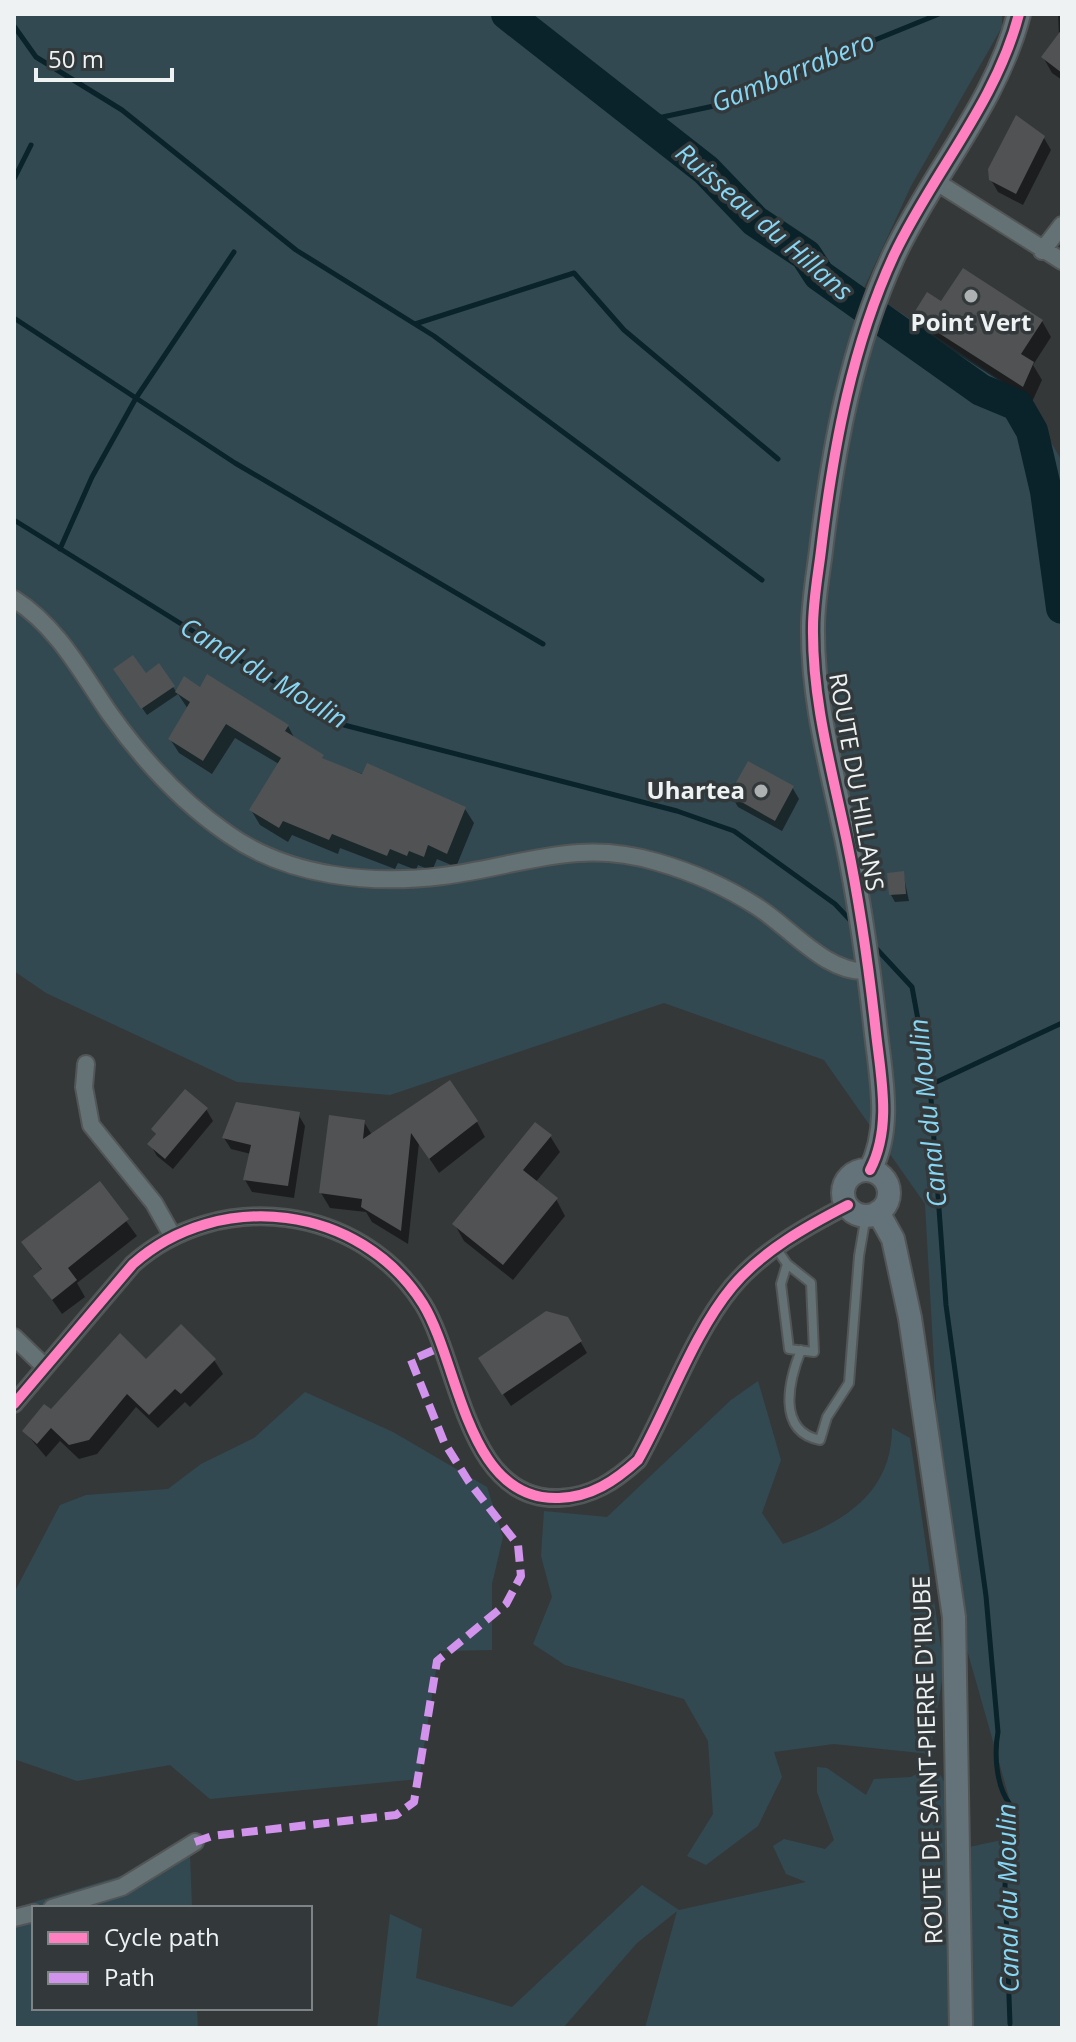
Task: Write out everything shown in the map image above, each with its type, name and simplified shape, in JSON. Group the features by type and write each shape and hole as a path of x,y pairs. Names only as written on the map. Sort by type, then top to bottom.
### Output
{"street":[{"name":"ROUTE DU HILLANS","path":"869,971 816,693 813,624 832,459 852,370 894,256 989,90 1006,55 1019,14"},
{"path":"935,181 1062,261"},
{"path":"1042,251 1062,225"},
{"path":"14,599 50,629 132,744 181,795 230,836 278,861 317,872 390,880 445,876 590,850 622,854 658,862 718,884 778,920 842,968 869,971 883,1096 882,1135 870,1170"},
{"path":"86,1064 84,1087 91,1125 154,1203 172,1235"},
{"path":"14,1404 133,1264 172,1235 225,1217 269,1214 316,1224 350,1239 402,1277 424,1305 489,1464 520,1490 545,1499 594,1491 618,1478 638,1460 719,1307 751,1268 776,1248 864,1211 888,1200 888,1184 870,1170 862,1170 848,1179 844,1193 864,1211"},
{"name":"ROUTE DE SAINT-PIERRE D'IRUBE","path":"864,1211 893,1239 910,1318 954,1617 961,2028"},
{"path":"14,1337 45,1367"},
{"path":"59,1906 122,1887 195,1842"}],"lane":[{"path":"801,1350 793,1370 788,1408 802,1433 820,1440 827,1417 849,1383 864,1211"},
{"path":"776,1248 787,1264 811,1283 814,1352 789,1349 781,1284 787,1264"}],"shaded area":[{"path":"14,14 1002,14 1002,27 911,186 864,288 1023,395 1062,461 1062,2028 645,2028 677,1911 637,1943 563,2028 377,2028 390,1914 422,1929 416,1978 512,2007 642,1885 679,1910 806,1882 786,1874 773,1846 784,1839 825,1849 834,1840 817,1792 817,1767 827,1768 866,1795 874,1779 911,1777 932,1765 945,1783 950,1806 946,1852 1020,1836 946,1576 925,1204 824,1060 664,1003 390,1095 237,1082 46,993 14,971"},
{"path":"758,1381 781,1460 762,1513 783,1544 824,1527 859,1504 883,1472 890,1451 892,1428 910,1438 944,1668 930,1754 834,1744 774,1752 782,1777 758,1826 706,1865 687,1856 713,1814 708,1741 684,1699 565,1665 533,1644 552,1597 541,1556 544,1511 607,1517 731,1400"},
{"path":"305,1392 393,1432 487,1487 503,1537 492,1584 492,1650 439,1651 419,1779 210,1799 170,1765 77,1781 14,1759 14,1593 60,1505 86,1495 168,1489 201,1464 254,1438"},
{"path":"190,1855 192,1906 32,1906 32,2010 197,2010 198,2028 14,2028 14,1908"}],"building":[{"path":"1062,29 1062,73 1041,57"},
{"path":"1016,115 1045,136 1016,194 989,180 988,169"},
{"path":"963,268 1043,320 1021,354 1034,362 1023,387 912,316 927,292 941,301"},
{"path":"133,655 146,673 159,663 175,686 141,709 113,669"},
{"path":"207,674 289,725 285,731 324,755 322,758 362,774 367,763 466,807 447,854 428,845 424,857 409,851 407,856 390,849 387,856 332,834 329,840 283,821 279,828 249,810 281,758 226,724 203,761 168,739 190,702 175,692 184,676 200,687"},
{"name":"Uhartea","path":"748,761 794,786 775,821 729,795"},
{"path":"904,871 906,894 889,895 887,873"},
{"path":"450,1080 478,1121 429,1159 411,1133 401,1231 361,1207 362,1199 319,1193 329,1115 365,1120 363,1139"},
{"path":"185,1089 208,1108 165,1159 147,1144 156,1134 151,1129"},
{"path":"236,1102 300,1112 288,1186 243,1180 251,1145 222,1138"},
{"path":"535,1122 552,1135 523,1170 558,1198 503,1265 452,1224"},
{"path":"100,1181 129,1219 68,1268 77,1280 52,1300 33,1276 42,1269 21,1242"},
{"path":"546,1311 568,1317 582,1341 502,1395 478,1358"},
{"path":"181,1324 216,1359 181,1394 175,1389 149,1415 127,1394 89,1440 69,1445 51,1428 37,1444 22,1431 44,1404 51,1409 120,1333 146,1359"}],"waterway":[{"name":"Ruisseau du Hillans","path":"507,14 706,170 755,221 806,255 819,275 981,390 1017,405 1032,431 1046,491 1062,608"},
{"name":"Gambarrabero","path":"644,121 723,104 743,90 759,87 939,14"},
{"path":"14,26 36,57 122,110 296,250 434,336 762,580"},
{"path":"14,179 31,145"},
{"path":"60,549 92,477 136,398 234,252"},
{"path":"415,324 574,273 624,330 778,459"},
{"path":"14,318 235,463 543,644"},
{"name":"Canal du Moulin","path":"14,520 344,725 677,811 734,831 835,904 853,923"},
{"name":"Canal du Moulin","path":"873,945 912,987 930,1085 946,1305 986,1596 998,1732 997,1769 1009,1803 1005,1886 1010,2024"},
{"path":"930,1085 1062,1023"}],"marked path":[{"path":"195,1842 212,1836 396,1815 414,1802 437,1661 506,1604 521,1576 518,1545 469,1482 444,1442 411,1360 441,1347"}],"cycle path":[{"path":"870,1170 881,1137 882,1085 860,913 816,682 813,627 816,584 839,433 856,360 879,289 909,225 995,78 1019,14"},
{"path":"14,1404 133,1264 168,1240 206,1224 246,1217 287,1218 326,1227 363,1245 396,1270 423,1304 436,1330 470,1425 485,1454 504,1478 528,1493 559,1498 582,1495 611,1481 638,1460 693,1348 732,1287 757,1262 786,1240 848,1205"}],"place":[{"name":"Point Vert","path":"971,296"},
{"name":"Uhartea","path":"761,791"}]}
